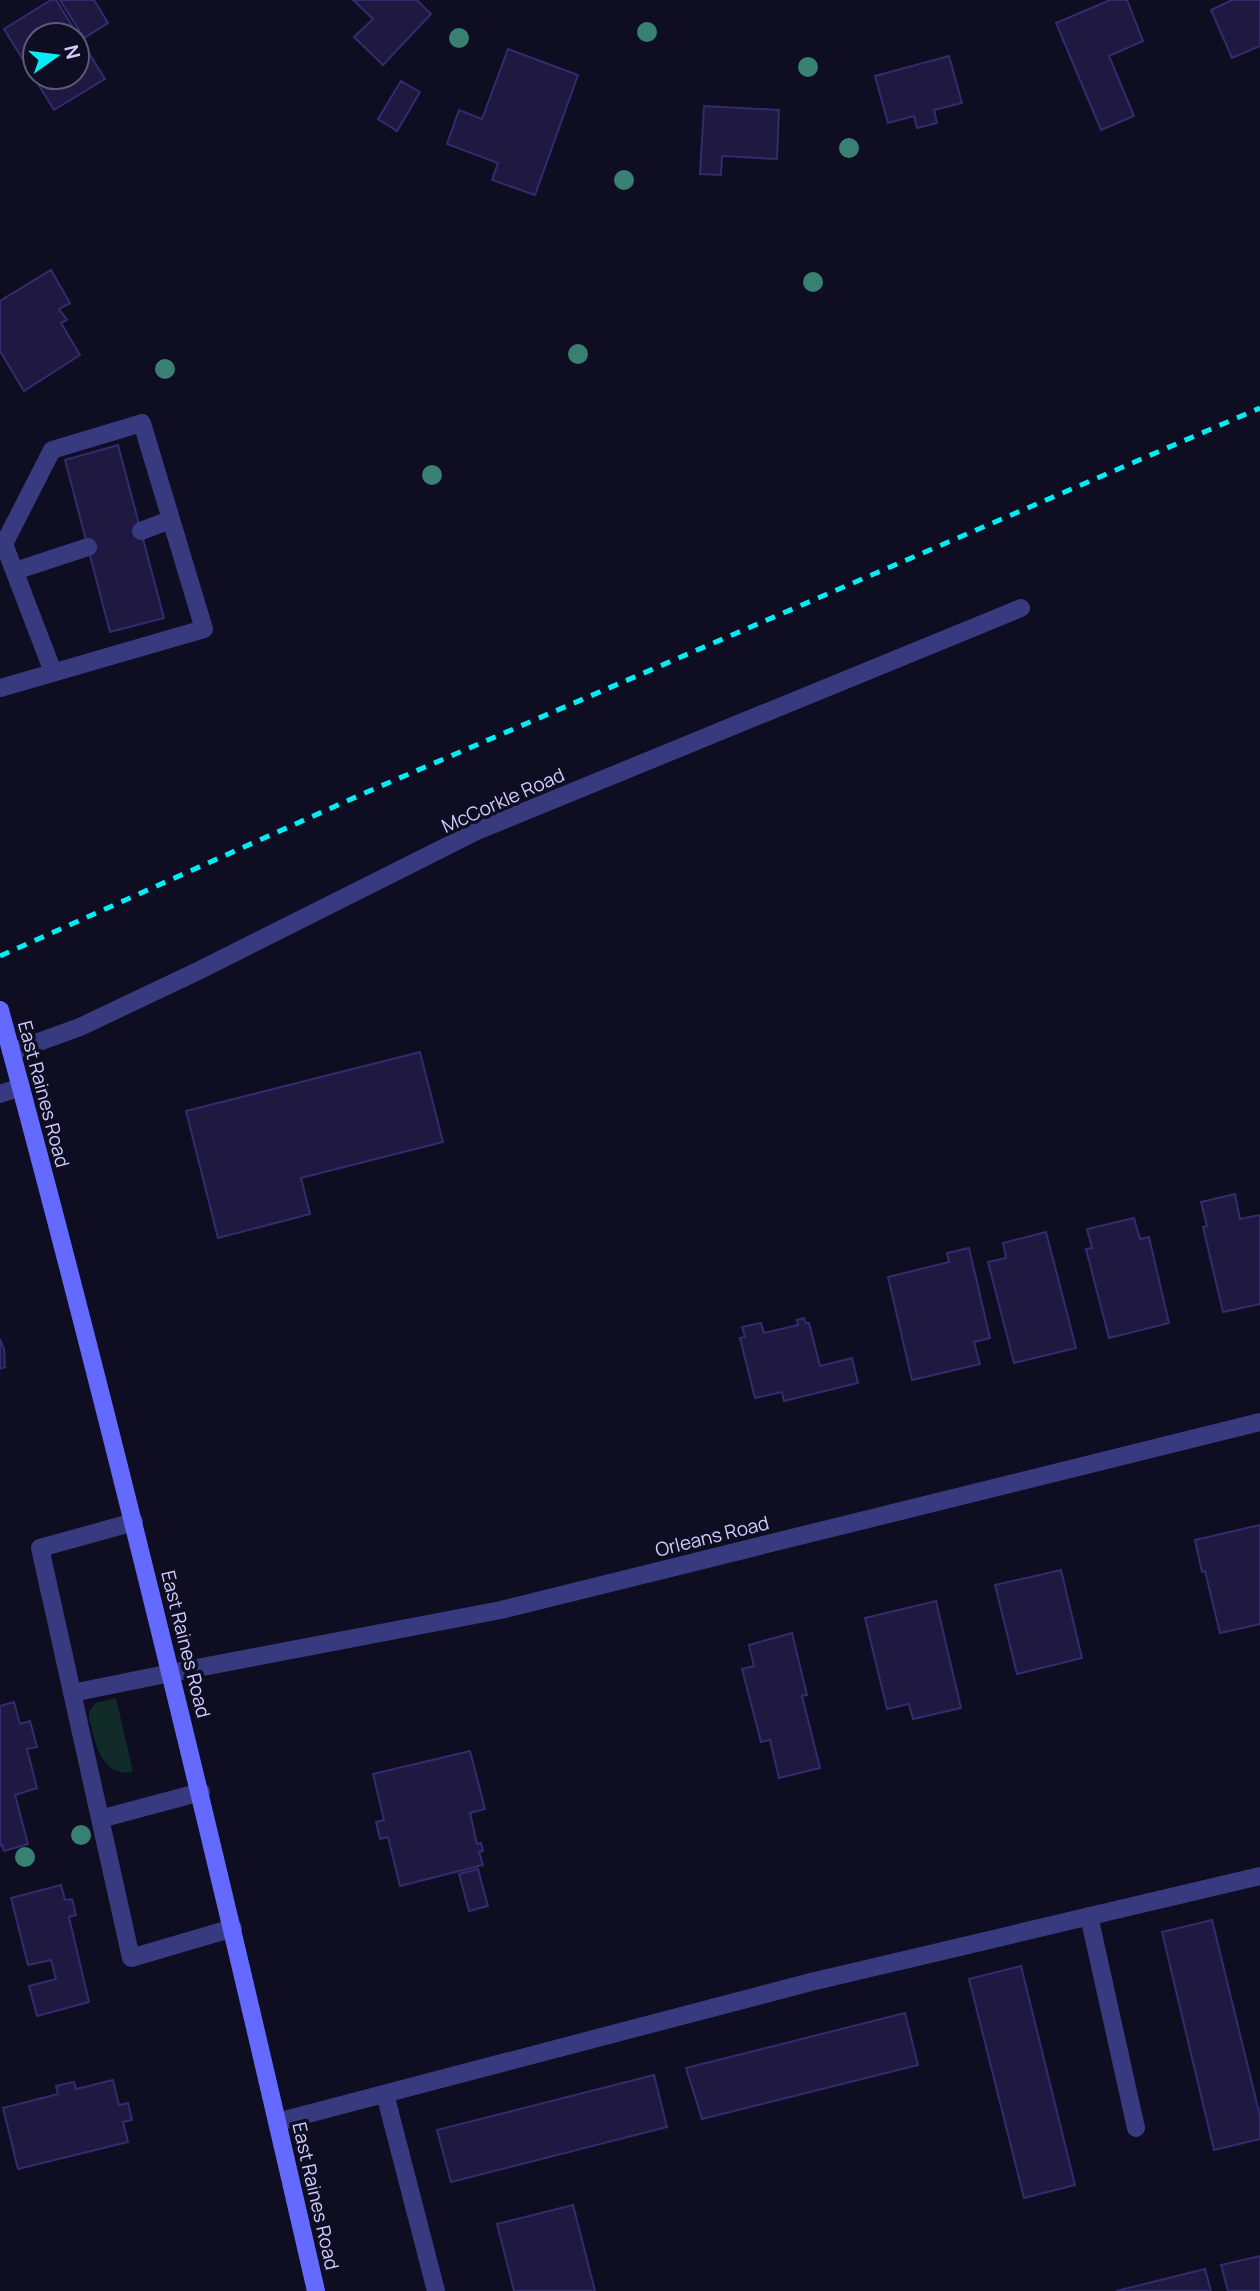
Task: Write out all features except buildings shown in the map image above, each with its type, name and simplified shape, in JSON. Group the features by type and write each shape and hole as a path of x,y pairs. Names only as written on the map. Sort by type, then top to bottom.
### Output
{"main road":[{"name":"East Raines Road","path":"0,1010 134,1522 201,1792 316,2291"}],"street":[{"path":"0,688 204,629 142,424 52,450 2,545 15,571 53,672"},
{"path":"141,531 170,520"},
{"path":"15,571 88,547"},
{"name":"McCorkle Road","path":"11,1052 80,1027 175,982 477,831 1021,608"},
{"path":"0,1094 21,1087"},
{"name":"Orleans Road","path":"72,1693 501,1610 1260,1422"},
{"path":"134,1522 40,1548 131,1958 233,1928"},
{"path":"100,1819 201,1792"},
{"path":"278,2122 811,1982 1260,1876"},
{"path":"1089,1916 1136,2128"},
{"path":"385,2094 436,2291"}],"green space":[{"path":"116,1698 133,1772 116,1770 104,1761 90,1722 89,1713 95,1703"}],"railway":[{"path":"0,956 367,792 1260,408"}]}
